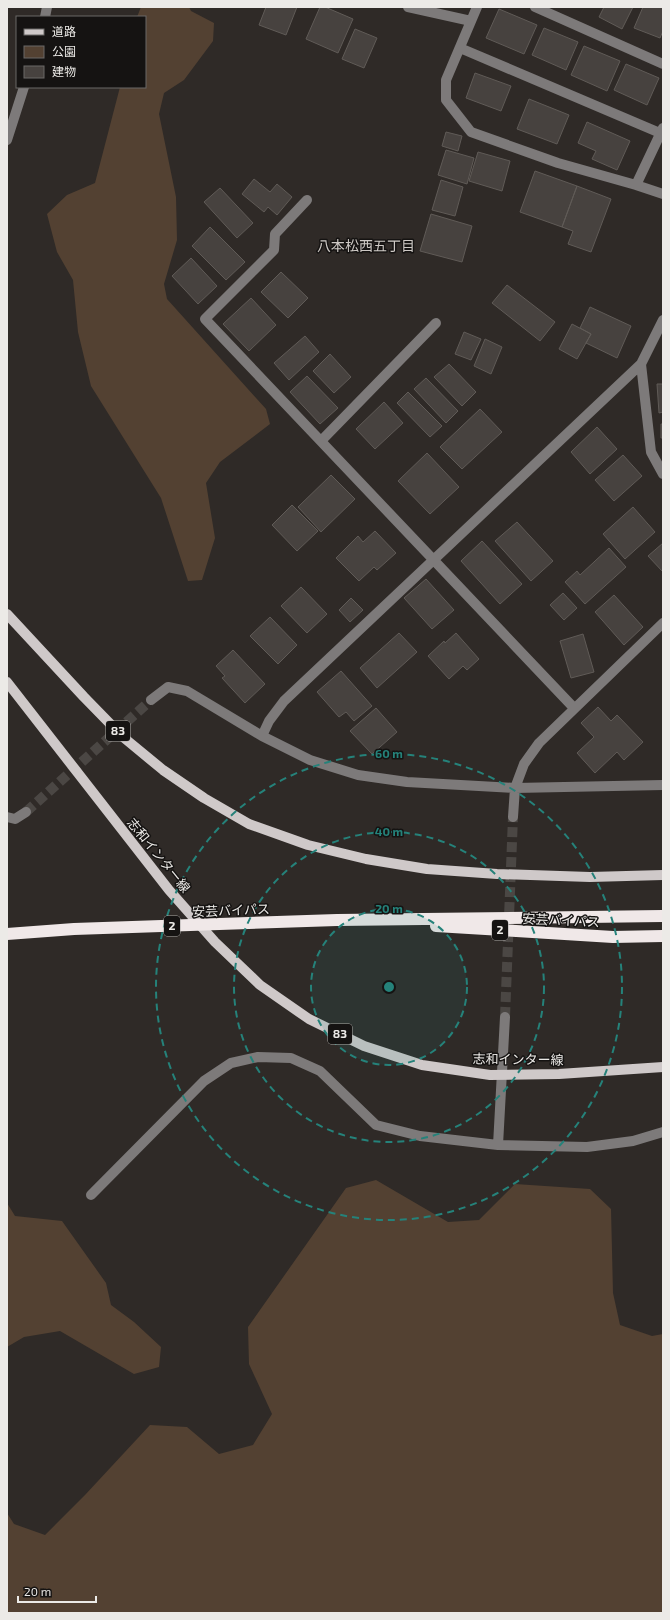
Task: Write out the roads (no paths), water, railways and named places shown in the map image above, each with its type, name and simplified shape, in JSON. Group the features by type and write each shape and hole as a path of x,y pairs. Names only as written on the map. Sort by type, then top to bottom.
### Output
{"highway":[{"name":"安芸バイパス","path":"7,934 74,929 337,920 663,916"},
{"name":"安芸バイパス","path":"337,920 613,937 663,936"}],"main road":[{"name":"83","path":"7,614 123,737 163,770 204,798 248,824 322,848 366,860 427,869 497,874 590,877 663,875"},
{"name":"志和インター線","path":"7,682 169,890 215,942 260,985 309,1020 364,1046 422,1066 490,1075 559,1074 663,1068"}],"street":[{"path":"408,7 471,21"},
{"path":"478,7 446,80 446,100 471,132 558,163 663,194"},
{"path":"535,7 663,64"},
{"path":"460,48 662,130 636,185"},
{"path":"7,140 24,88"},
{"path":"307,200 275,234 274,250 205,319 574,708"},
{"path":"262,736 268,721 284,701 641,364 659,339 663,320"},
{"path":"321,441 436,323"},
{"path":"641,364 651,452 663,474"},
{"path":"513,817 515,788 524,764 539,743 663,623"},
{"path":"151,700 168,687 187,691 262,736 310,760 358,775 407,782 515,788 663,785"},
{"path":"7,817 15,818 26,812"},
{"path":"498,1145 505,1017"},
{"path":"91,1195 204,1081 231,1063 258,1057 291,1058 320,1071 376,1125 420,1136 498,1145 588,1147 633,1141 663,1132"}],"tunnel":[{"path":"26,812 151,700"},
{"path":"505,1017 513,817"}],"district":[{"name":"八本松西五丁目","path":"366,246"}]}
